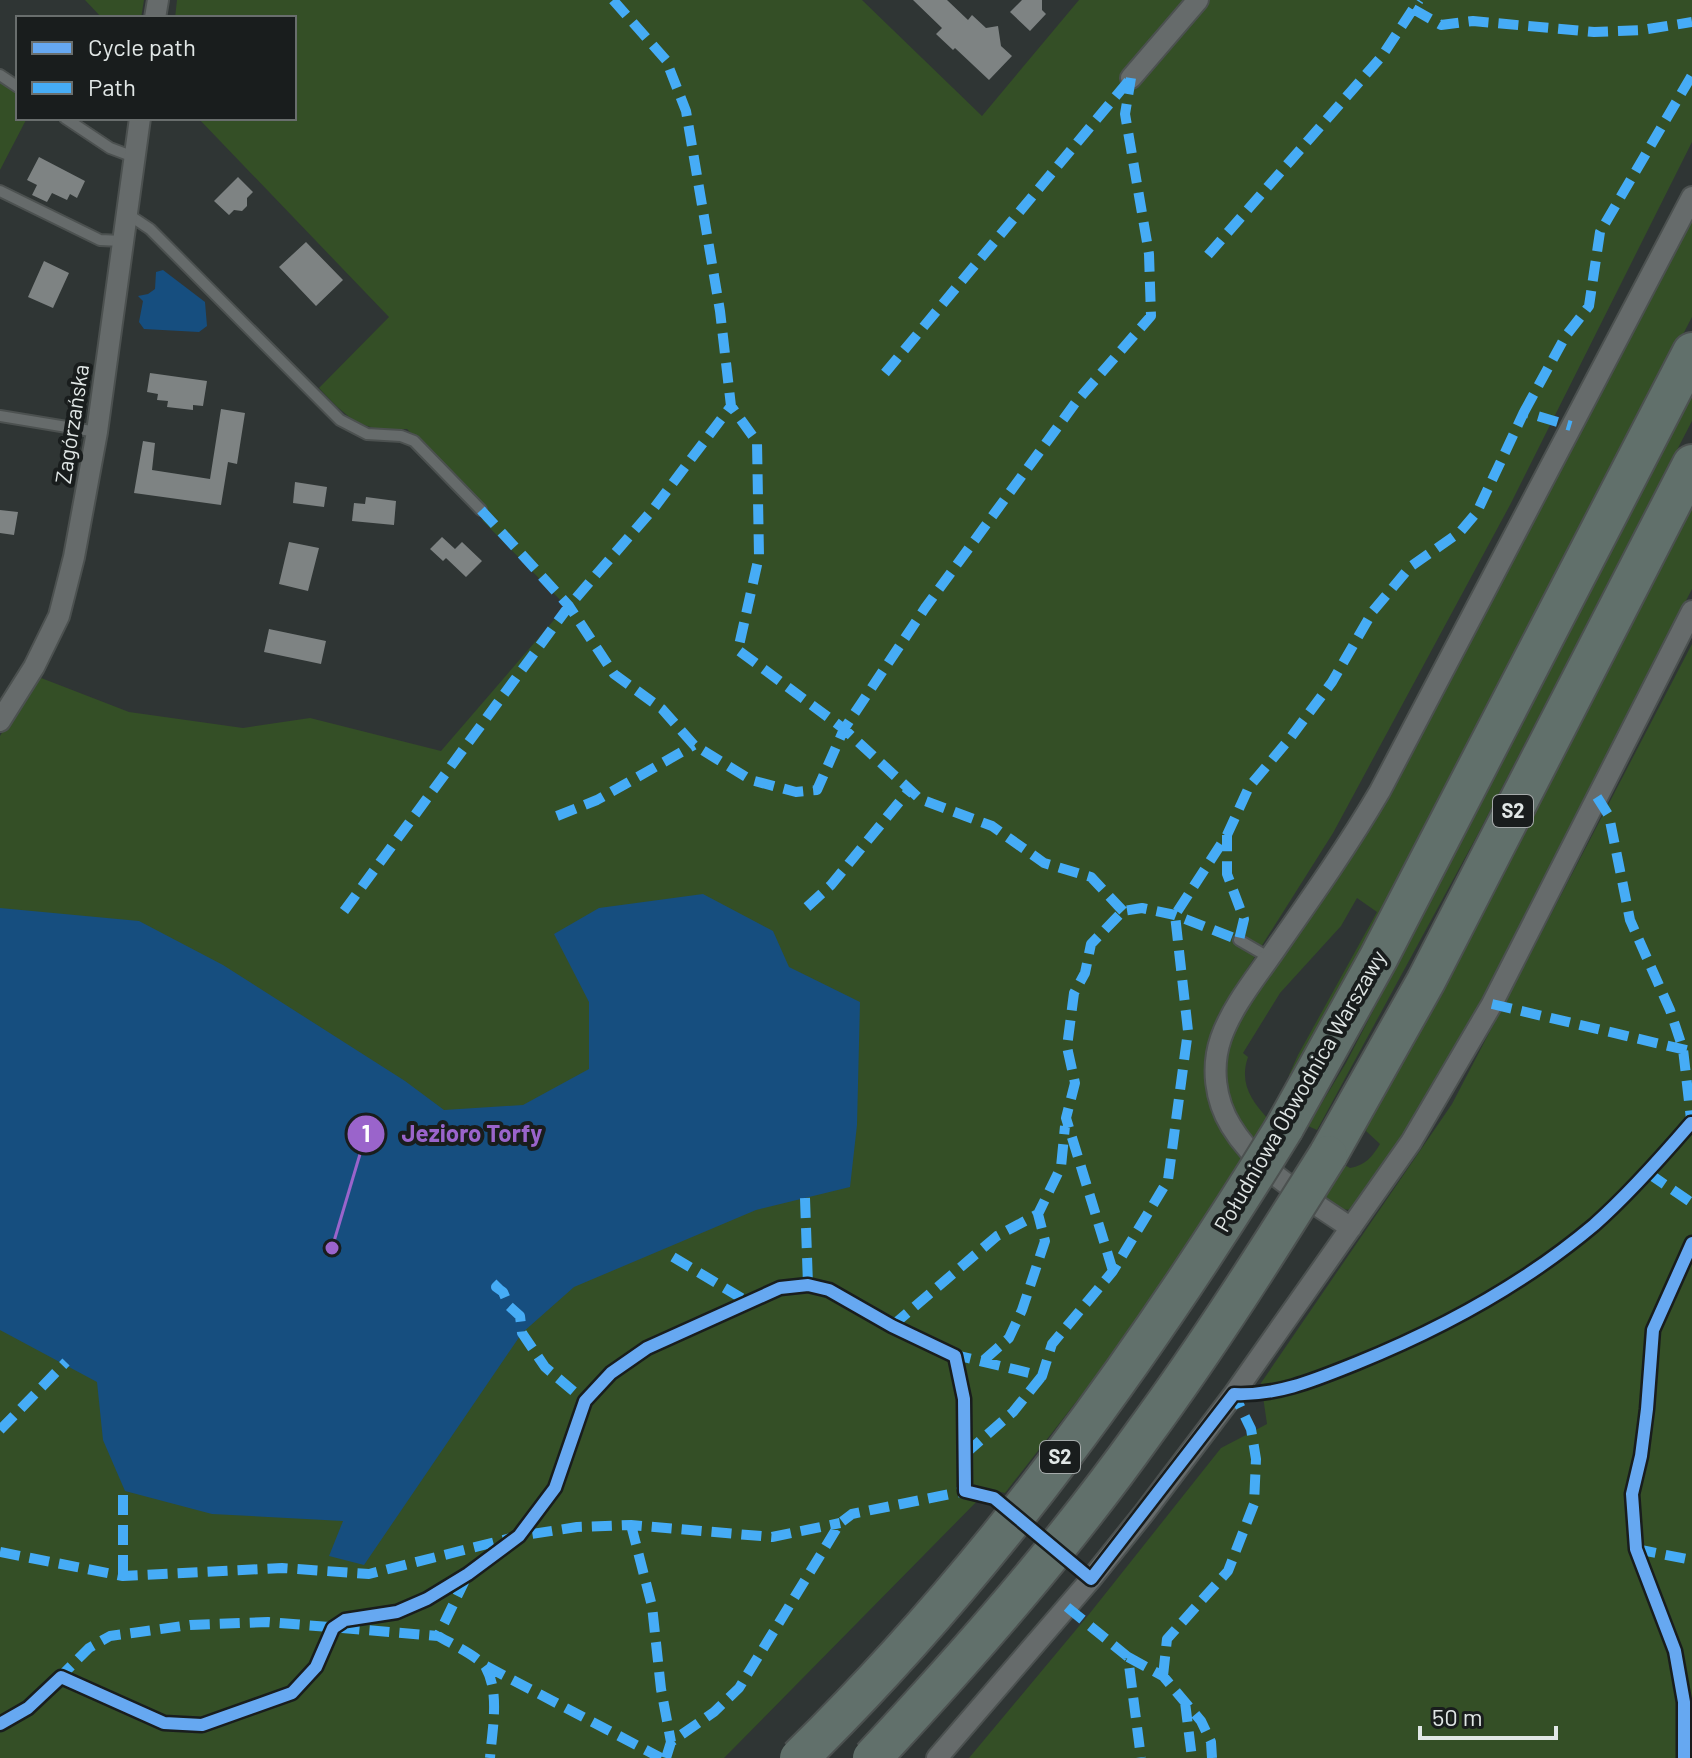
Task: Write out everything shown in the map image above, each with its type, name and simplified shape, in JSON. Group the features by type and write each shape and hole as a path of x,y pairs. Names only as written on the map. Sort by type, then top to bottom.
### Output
{"highway":[{"name":"Południowa Obwodnica Warszawy","path":"799,1758 968,1573 1059,1459 1163,1317 1284,1128 1379,957 1692,352"},
{"name":"S2","path":"872,1758 1002,1613 1143,1435 1245,1287 1328,1155 1426,981 1692,464"}],"street":[{"path":"1131,78 1198,0"},
{"name":"Zagórzańska","path":"0,721 34,667 59,616 74,557 97,432 140,120"},
{"path":"1351,1228 1281,1179 1259,1160 1231,1126 1219,1101 1216,1074 1221,1038 1236,1007 1348,844 1380,791 1692,197"},
{"path":"937,1758 1091,1579 1234,1394 1420,1128 1472,1039 1692,611"}],"lane":[{"path":"68,120 110,148 134,157"},
{"path":"0,191 100,240 122,241"},
{"path":"126,213 150,229 340,420 367,434 401,436 414,441 481,510"},
{"path":"0,416 97,432"},
{"path":"1239,940 1270,958"},
{"path":"965,1491 994,1498 1091,1579"}],"green space":[{"path":"85,0 144,0 141,16 100,16"},
{"path":"177,0 862,0 982,116 1079,0 1692,0 1692,142 1510,505 1333,833 1218,1015 1207,1059 1209,1090 1222,1119 1245,1156 1115,1352 1005,1493 989,1489 724,1758 0,1758 0,736 36,676 129,712 243,728 310,718 441,751 566,606 482,520 490,513 407,429 378,429 357,422 319,388 389,317 200,120 296,120 296,16 175,16"},
{"path":"0,82 16,93 16,120 26,120 0,170"},
{"path":"1692,212 1692,317 1295,1079 1289,1075 1298,1055 1377,912 1357,898 1341,926 1280,993 1243,1053 1248,1057 1245,1075 1248,1091 1268,1119 1254,1142 1238,1122 1228,1097 1225,1072 1227,1051 1235,1028 1278,958 1355,850"},
{"path":"1692,396 1692,421 1479,832 1317,1130 1308,1126 1346,1063"},
{"path":"1692,504 1692,589 1439,1082 1399,1147 1352,1210 1339,1209 1322,1197 1341,1163 1350,1168 1360,1165 1371,1157 1380,1144 1366,1131 1367,1128 1361,1126 1415,1039"},
{"path":"1692,644 1692,1758 969,1758 1090,1613 1221,1448 1267,1424 1261,1383 1452,1104"}],"water":[{"path":"163,270 205,302 207,326 199,332 144,329 139,322 143,301 138,296 155,289 156,272"},
{"path":"703,894 773,931 789,967 860,1002 857,1125 850,1187 756,1210 574,1287 522,1333 364,1565 329,1556 343,1521 212,1514 125,1491 103,1440 97,1382 0,1330 0,908 139,921 223,965 405,1081 444,1110 523,1105 589,1069 589,1002 554,934 599,908"}],"building":[{"path":"913,0 947,0 968,20 972,15 986,28 998,26 1001,46 1012,56 989,80 936,34 942,28"},
{"path":"1022,0 1042,0 1042,10 1046,14 1030,31 1010,12"},
{"path":"39,157 85,181 77,198 70,194 67,200 52,193 47,202 32,195 37,185 27,180"},
{"path":"238,177 253,192 242,211 234,210 229,215 214,201"},
{"path":"306,242 343,280 316,306 279,267"},
{"path":"44,261 69,273 53,308 28,297"},
{"path":"150,373 207,381 203,406 193,405 193,410 167,407 168,401 157,400 158,394 147,392"},
{"path":"221,409 245,413 237,464 228,462 221,505 134,493 143,441 155,443 152,470 210,479"},
{"path":"295,482 327,487 324,507 293,503"},
{"path":"366,497 396,501 394,525 352,521 354,503 365,504"},
{"path":"0,510 18,512 14,535 0,533"},
{"path":"442,537 455,549 443,561 430,549"},
{"path":"289,542 319,548 308,591 279,584"},
{"path":"462,542 482,561 466,577 446,558"},
{"path":"269,629 326,641 321,664 264,652"}],"marked path":[{"path":"613,0 666,60 686,111 720,311 731,406 757,442 759,556 738,650 844,729 920,799 992,826 1044,863 1091,877 1123,911"},
{"path":"1208,255 1382,56 1419,0"},
{"path":"1413,9 1441,25 1473,21 1594,32 1642,30 1692,22"},
{"path":"1524,412 1565,337 1589,306 1600,232 1692,75"},
{"path":"885,373 1131,78"},
{"path":"481,510 569,606 614,674 662,709 694,745 751,780 796,792 817,790 844,729 925,608 1076,402 1151,316 1149,254 1125,114 1131,78"},
{"path":"344,911 569,606 654,508 731,406"},
{"path":"951,1354 1042,1376 1052,1344 1113,1271 1168,1180 1188,1031 1175,915 1227,835 1249,787 1332,682 1373,611 1410,567 1460,532 1477,512 1524,412 1571,426"},
{"path":"557,816 597,800 694,745"},
{"path":"807,907 831,885 910,789"},
{"path":"1597,797 1609,816 1630,920 1670,1010 1683,1049 1692,1128"},
{"path":"1113,1271 1066,1118 1075,1083 1067,1047 1074,993 1085,973 1091,944 1123,911 1142,908 1175,915 1239,940 1244,919 1227,874 1227,835"},
{"path":"1492,1004 1690,1051"},
{"path":"892,1326 997,1236 1038,1214 1061,1167 1065,1126"},
{"path":"1648,1173 1692,1203"},
{"path":"805,1198 808,1285"},
{"path":"984,1360 1009,1338 1022,1310 1045,1241 1038,1214"},
{"path":"673,1257 748,1302"},
{"path":"500,1283 496,1287 520,1316 522,1333 545,1367 585,1401"},
{"path":"0,1430 66,1362"},
{"path":"965,1454 1013,1412 1042,1376"},
{"path":"1163,1676 1167,1639 1228,1571 1254,1504 1256,1459 1251,1429 1234,1394 1240,1395"},
{"path":"666,1758 671,1742 714,1712 739,1688 840,1523 852,1514 965,1491 965,1486"},
{"path":"123,1495 123,1576"},
{"path":"0,1552 123,1576 282,1568 369,1574 519,1536 577,1527 631,1525 772,1537 840,1523"},
{"path":"631,1525 652,1606 661,1689 671,1742"},
{"path":"1636,1549 1692,1560"},
{"path":"466,1578 438,1636 465,1651 486,1668 493,1689 490,1758"},
{"path":"1067,1607 1128,1657 1141,1758"},
{"path":"57,1680 89,1648 110,1636 190,1625 268,1622 438,1636"},
{"path":"1128,1657 1163,1676 1201,1721 1211,1742 1212,1758"},
{"path":"486,1666 661,1758"},
{"path":"1185,1702 1192,1758"}],"cycle path":[{"path":"0,1724 28,1708 61,1677 164,1723 202,1725 292,1693 316,1667 333,1628 345,1620 397,1612 427,1599 468,1574 519,1536 555,1488 585,1401 611,1373 647,1348 780,1288 808,1285 829,1290 892,1326 955,1356 964,1399 965,1491 994,1498 1091,1579 1234,1394 1282,1389 1327,1375 1420,1335 1510,1286 1594,1225 1644,1176 1691,1123"},
{"path":"1684,1758 1684,1702 1675,1651 1636,1549 1632,1494 1641,1456 1653,1330 1692,1243"}],"place":[{"name":"Jezioro Torfy","path":"332,1248"}]}
